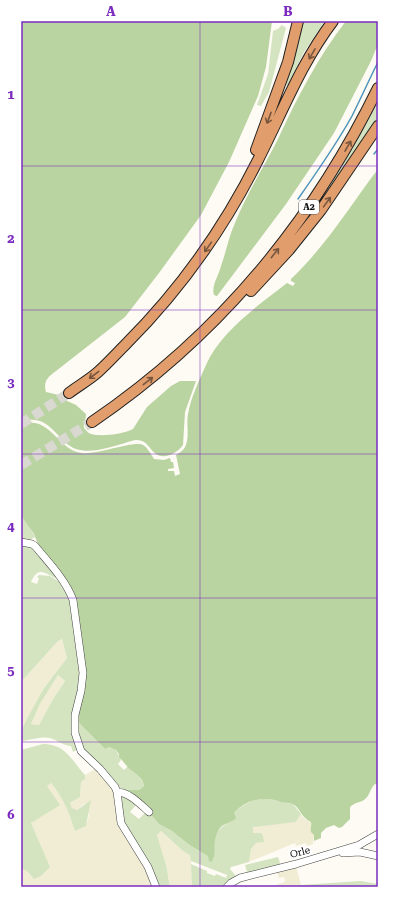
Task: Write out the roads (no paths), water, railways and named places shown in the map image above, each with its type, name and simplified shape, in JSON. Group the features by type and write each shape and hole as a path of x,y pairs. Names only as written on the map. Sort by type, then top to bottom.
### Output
{"highway":[{"path":"229,214 233,199 252,160 272,110 288,62 298,21"},
{"path":"69,393 98,372 146,324 194,266 229,214 258,161 305,65 320,39 333,21"},
{"name":"A2","path":"92,422 152,378 222,314 262,269 307,210 340,160 378,88"},
{"path":"222,314 237,305 289,250 329,198 378,126"}],"street":[{"path":"21,542 32,544 34,546 61,579 73,600 83,673 81,691 75,715 75,733 81,751 110,780 117,792 121,823 148,867 156,887"},
{"path":"117,792 133,798 149,812"},
{"path":"362,850 378,834"},
{"path":"362,850 378,852"},
{"path":"362,850 378,856"},
{"name":"Orle","path":"227,887 240,878 332,854 362,850"}],"waterway":[{"path":"298,199 346,127 378,62"},
{"path":"374,154 378,149"}],"tunnel":[{"path":"21,424 69,393"},
{"path":"21,465 92,422"}]}
